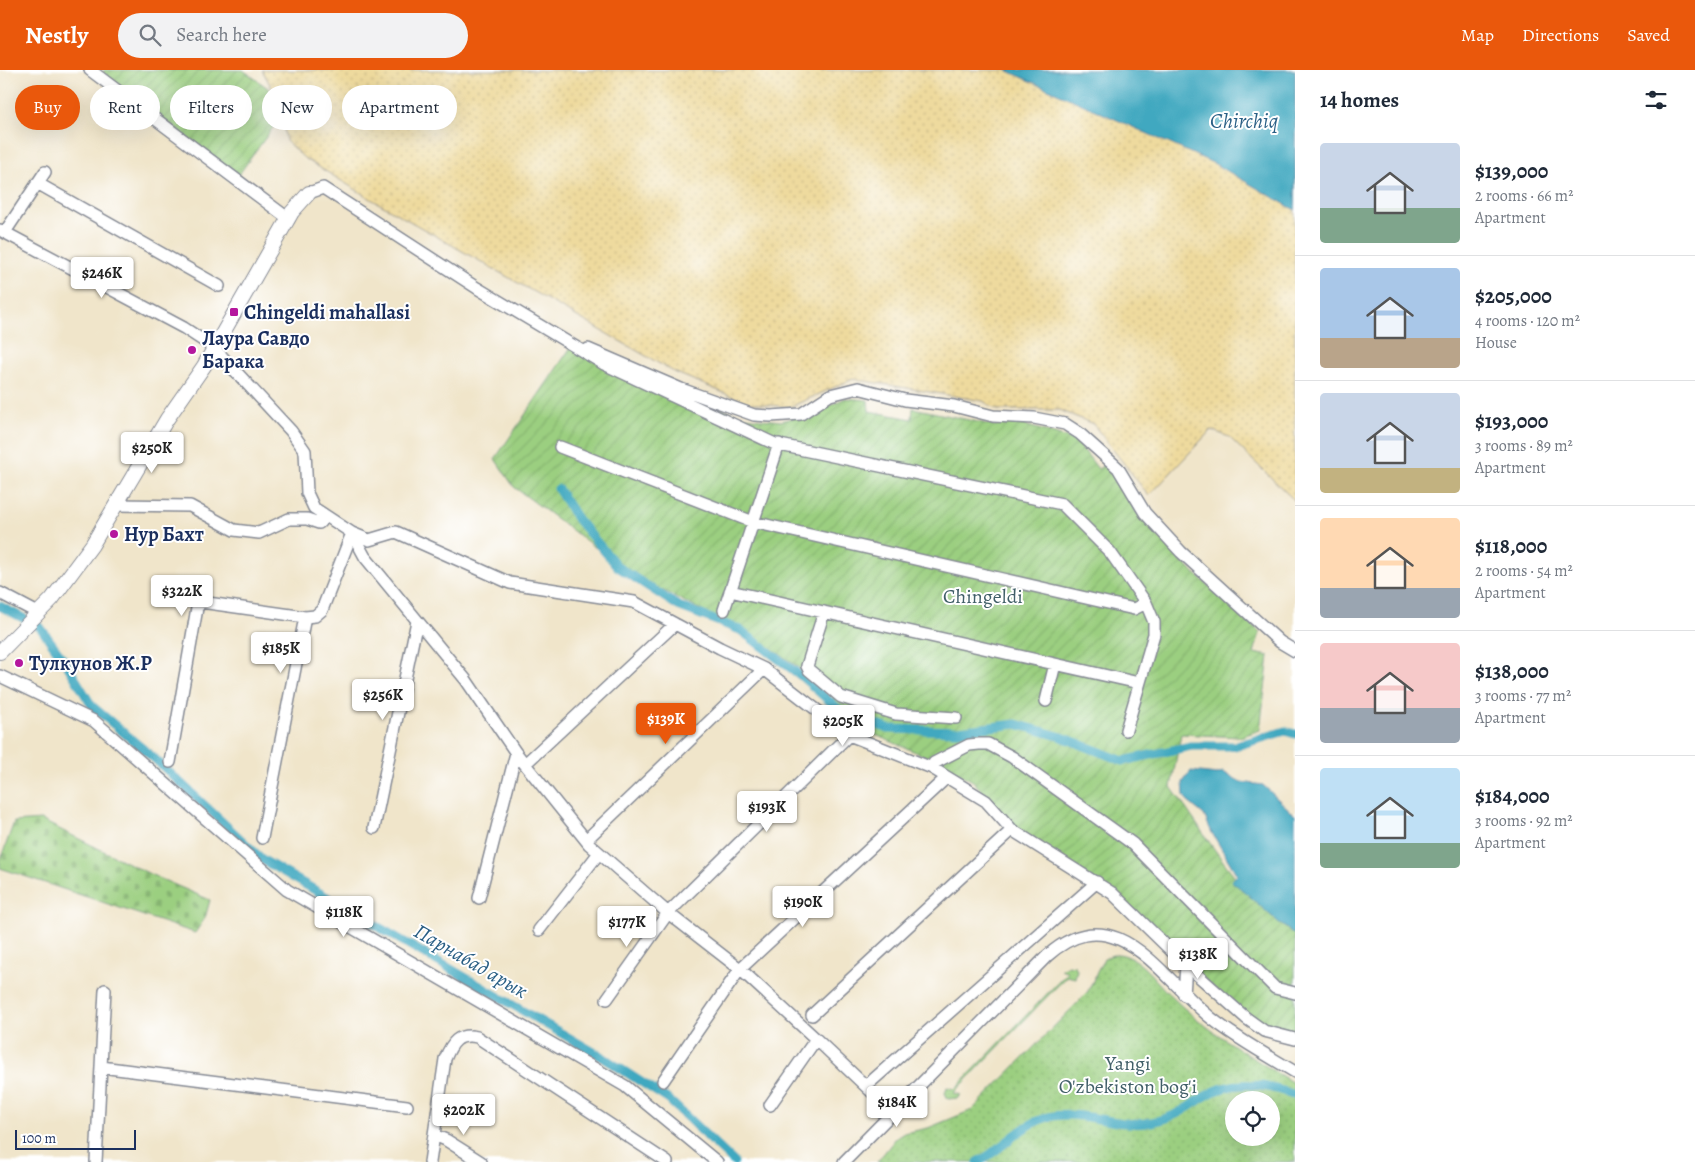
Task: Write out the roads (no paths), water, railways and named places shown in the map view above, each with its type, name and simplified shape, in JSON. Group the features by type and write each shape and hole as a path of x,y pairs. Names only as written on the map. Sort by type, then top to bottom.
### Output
{"main road":[{"path":"2,646 38,613 86,554 214,347 297,205 309,193"}],"street":[{"path":"96,72 289,219"},
{"path":"44,172 2,231 184,328 214,347 292,431 304,451 309,501 314,508 352,534 373,540 396,532 510,583 634,602 764,669 849,735 932,768 986,801 1012,830 1097,882 1118,898 1186,964 1246,1018 1264,1031 1295,1039"},
{"path":"37,183 219,286"},
{"path":"309,193 323,188 477,288 604,364 779,444 1062,504 1110,552 1146,603 1154,622 1154,634 1126,730"},
{"path":"567,343 604,355 708,400 754,415 801,414 830,394 858,388 914,401 954,406 993,416 1034,418 1065,424 1079,433 1118,468 1145,513 1181,552 1280,642 1295,651"},
{"path":"724,610 779,444"},
{"path":"560,447 753,522 1134,609 1146,603"},
{"path":"116,505 190,506 234,530 259,533 289,519 307,519 319,523 326,516"},
{"path":"170,762 197,608 201,602 305,617 315,616 322,610 352,534"},
{"path":"352,534 365,557 466,680 516,753 586,840 668,913 740,969 894,1112"},
{"path":"730,591 1139,683"},
{"path":"0,593 38,613"},
{"path":"824,612 807,666 809,670 840,697 896,714 956,718"},
{"path":"262,838 305,617"},
{"path":"374,828 417,621"},
{"path":"525,764 675,624"},
{"path":"1046,701 1055,664"},
{"path":"586,840 764,669"},
{"path":"0,676 94,721 287,890 625,1086 717,1162"},
{"path":"607,999 668,913 849,735"},
{"path":"932,768 934,763 970,745 988,744 1012,757 1133,844 1275,988 1295,992"},
{"path":"479,898 516,753"},
{"path":"663,1081 740,969 946,778"},
{"path":"812,1015 1012,830"},
{"path":"539,930 599,853"},
{"path":"866,1086 1097,882"},
{"path":"844,1162 1058,946 1072,938 1096,933 1116,936 1135,946 1184,995 1232,1033 1295,1072"},
{"path":"1184,995 1186,964"},
{"path":"96,1162 105,990"},
{"path":"430,1162 445,1059 454,1042 458,1038 468,1035 477,1036 667,1162"},
{"path":"770,1105 816,1039"},
{"path":"100,1067 407,1106"},
{"path":"434,1135 446,1140 481,1162"}],"water":[{"name":"Chirchiq","path":"1006,70 1295,70 1295,210 1215,164"},
{"path":"1191,771 1217,774 1223,772 1241,782 1263,785 1295,815 1295,935 1231,881 1237,875 1212,833 1204,815 1187,801 1184,795 1183,782"}],"waterway":[{"path":"558,489 578,520 618,567 678,606 740,630 801,676 843,713 889,729 958,731 1016,724 1062,737 1123,761 1191,746 1236,746 1285,731 1295,734"},
{"name":"Парнабад арык","path":"0,606 40,627 64,660 92,706 155,759 263,860 604,1058 669,1100 734,1162"},
{"name":"Парнабад арык","path":"978,1162 996,1151 1020,1131 1048,1117 1072,1115 1121,1123 1146,1123 1170,1117 1215,1091 1237,1085 1272,1088 1295,1095"}],"place":[{"name":"Chingeldi mahallasi","path":"234,312"},
{"name":"Лаура Савдо Барака","path":"192,350"},
{"name":"Нур Бахт","path":"114,534"},
{"name":"Тулкунов Ж.Р","path":"19,663"}],"park label":[{"name":"Chingeldi","path":"983,596"},
{"name":"Yangi O'zbekiston bog'i","path":"1128,1074"}]}
